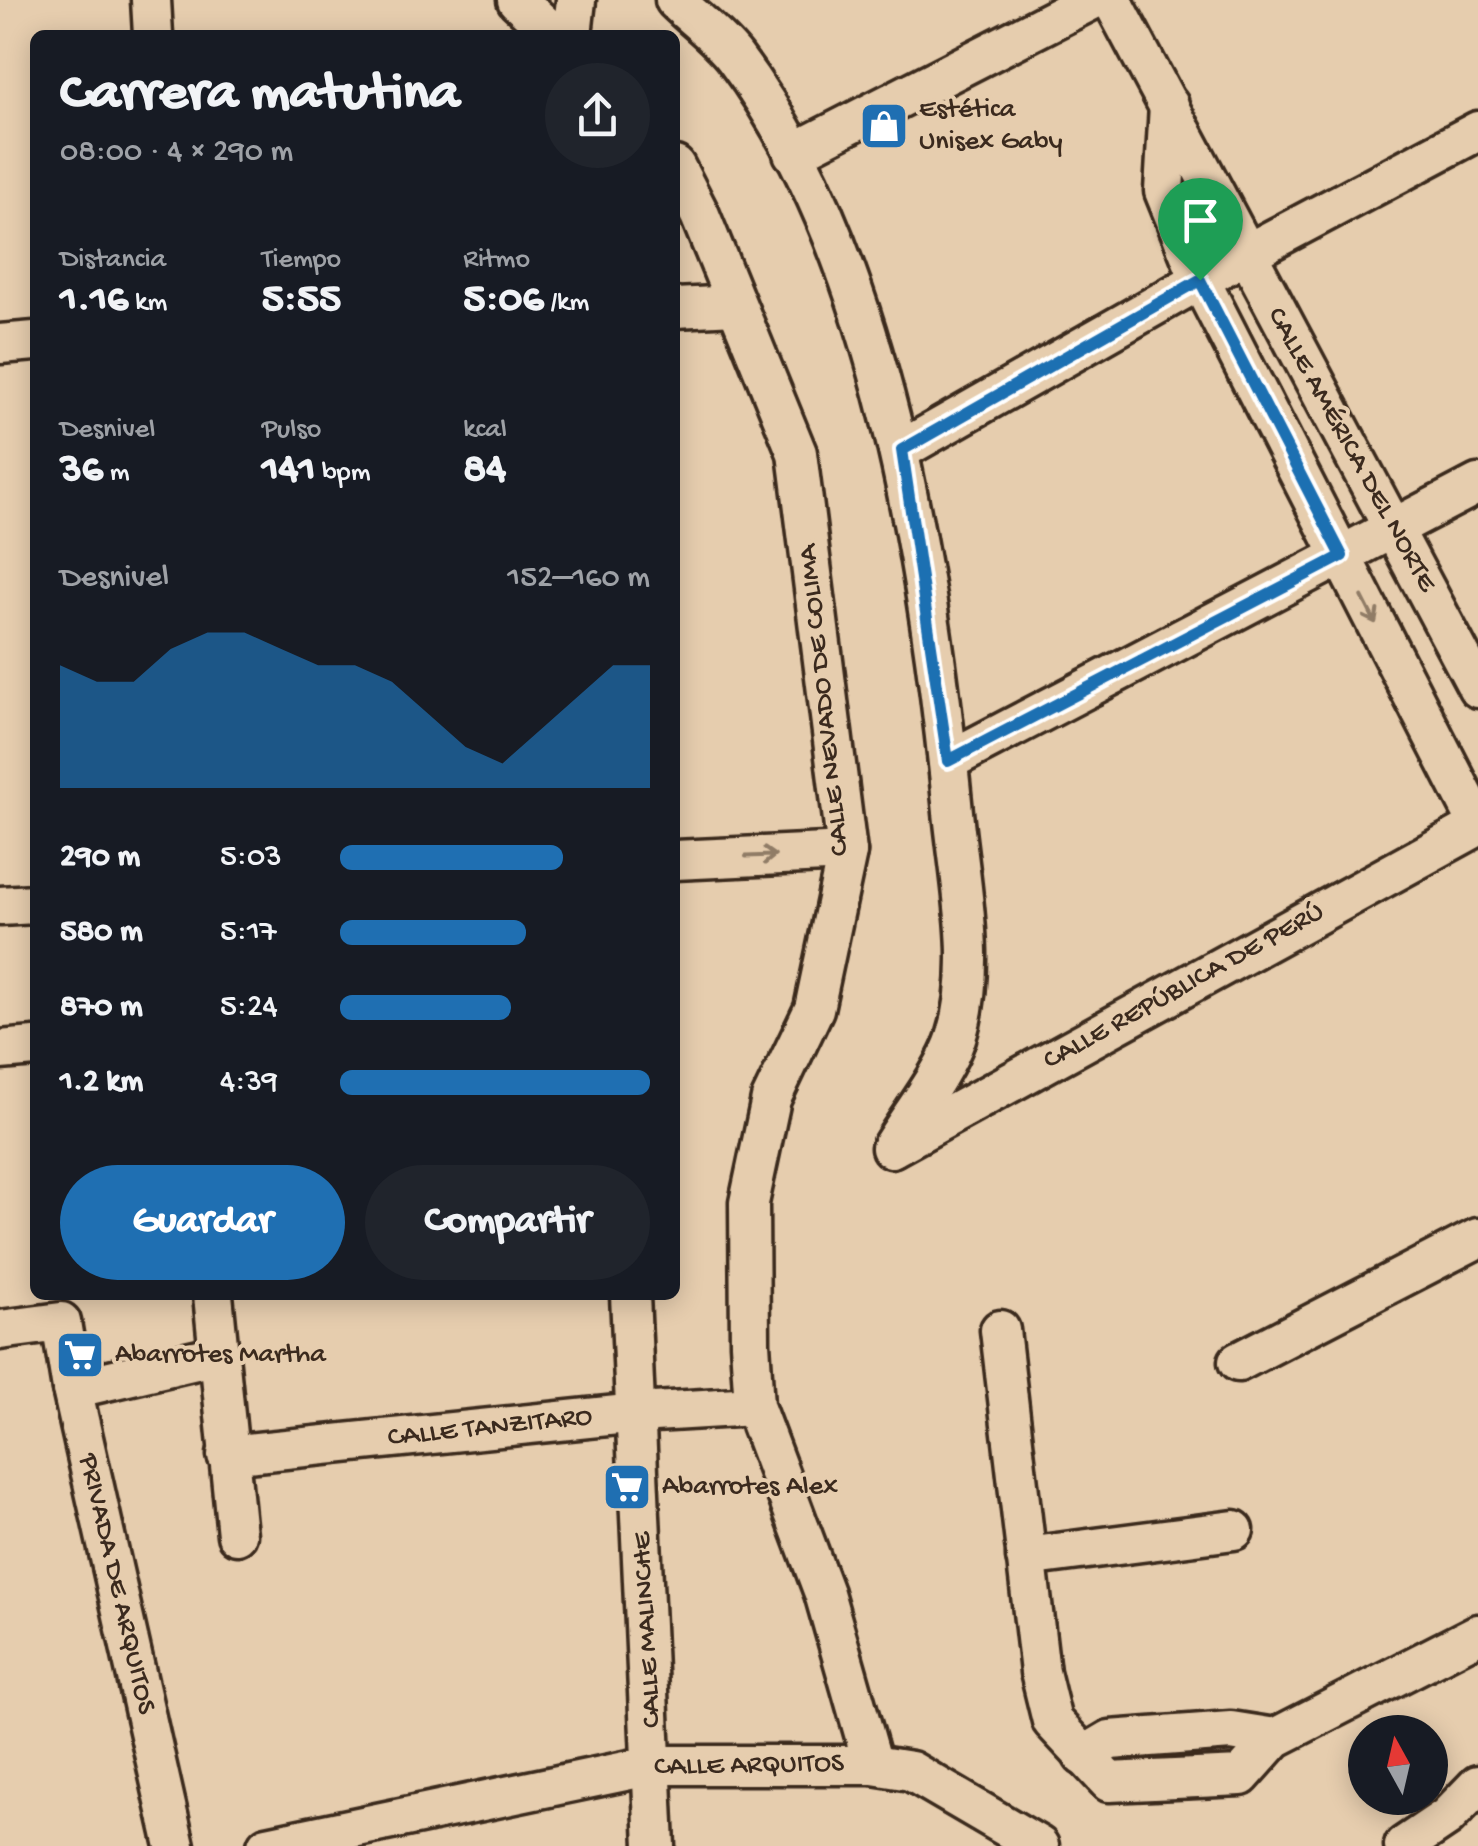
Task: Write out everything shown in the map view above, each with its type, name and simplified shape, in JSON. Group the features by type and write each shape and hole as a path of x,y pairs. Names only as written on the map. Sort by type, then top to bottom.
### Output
{"street":[{"path":"151,0 153,30"},
{"path":"516,0 549,30"},
{"path":"573,30 576,0"},
{"path":"675,0 734,57 793,153 839,254 902,450 948,761 1478,484"},
{"path":"793,153 1092,0"},
{"name":"CALLE AMÉRICA DEL NORTE","path":"1112,0 1244,255 1396,528 1478,688"},
{"name":"CALLE AMÉRICA DEL NORTE","path":"1169,105 1164,191 1200,280 1478,825"},
{"path":"902,450 1244,255 1478,131"},
{"name":"CALLE NEVADO DE COLIMA","path":"680,176 700,214 797,452 847,852 814,1009 771,1099 749,1203 754,1406 824,1593 873,1765"},
{"path":"680,308 736,305"},
{"path":"0,344 30,341"},
{"name":"CALLE REPÚBLICA DE PERÚ","path":"948,761 967,958 956,1038 891,1148 1478,825"},
{"path":"680,860 847,852"},
{"path":"0,906 30,904"},
{"path":"0,1050 30,1047"},
{"path":"1238,1362 1478,1238"},
{"path":"213,1300 237,1535"},
{"name":"CALLE MALINCHE","path":"630,1300 656,1846"},
{"name":"PRIVADA DE ARQUITOS","path":"0,1330 62,1322 72,1390 175,1846"},
{"path":"1000,1330 1040,1672 1052,1721 1084,1756 1110,1740 1232,1731 1274,1738 1478,1634"},
{"path":"72,1390 217,1355"},
{"name":"CALLE TANZITARO","path":"226,1455 638,1413 754,1406"},
{"path":"1026,1557 1234,1530"},
{"name":"CALLE ARQUITOS","path":"267,1846 654,1765 873,1765 912,1772 1039,1846"},
{"path":"1404,1846 1448,1817 1478,1785"}],"place":[{"name":"Estética Unisex Gaby","path":"884,126"},
{"name":"Abarrotes Martha","path":"80,1355"},
{"name":"Abarrotes Alex","path":"627,1487"}],"route":[{"path":"1200,280 1342,556 948,761 902,450 1200,280"}]}
